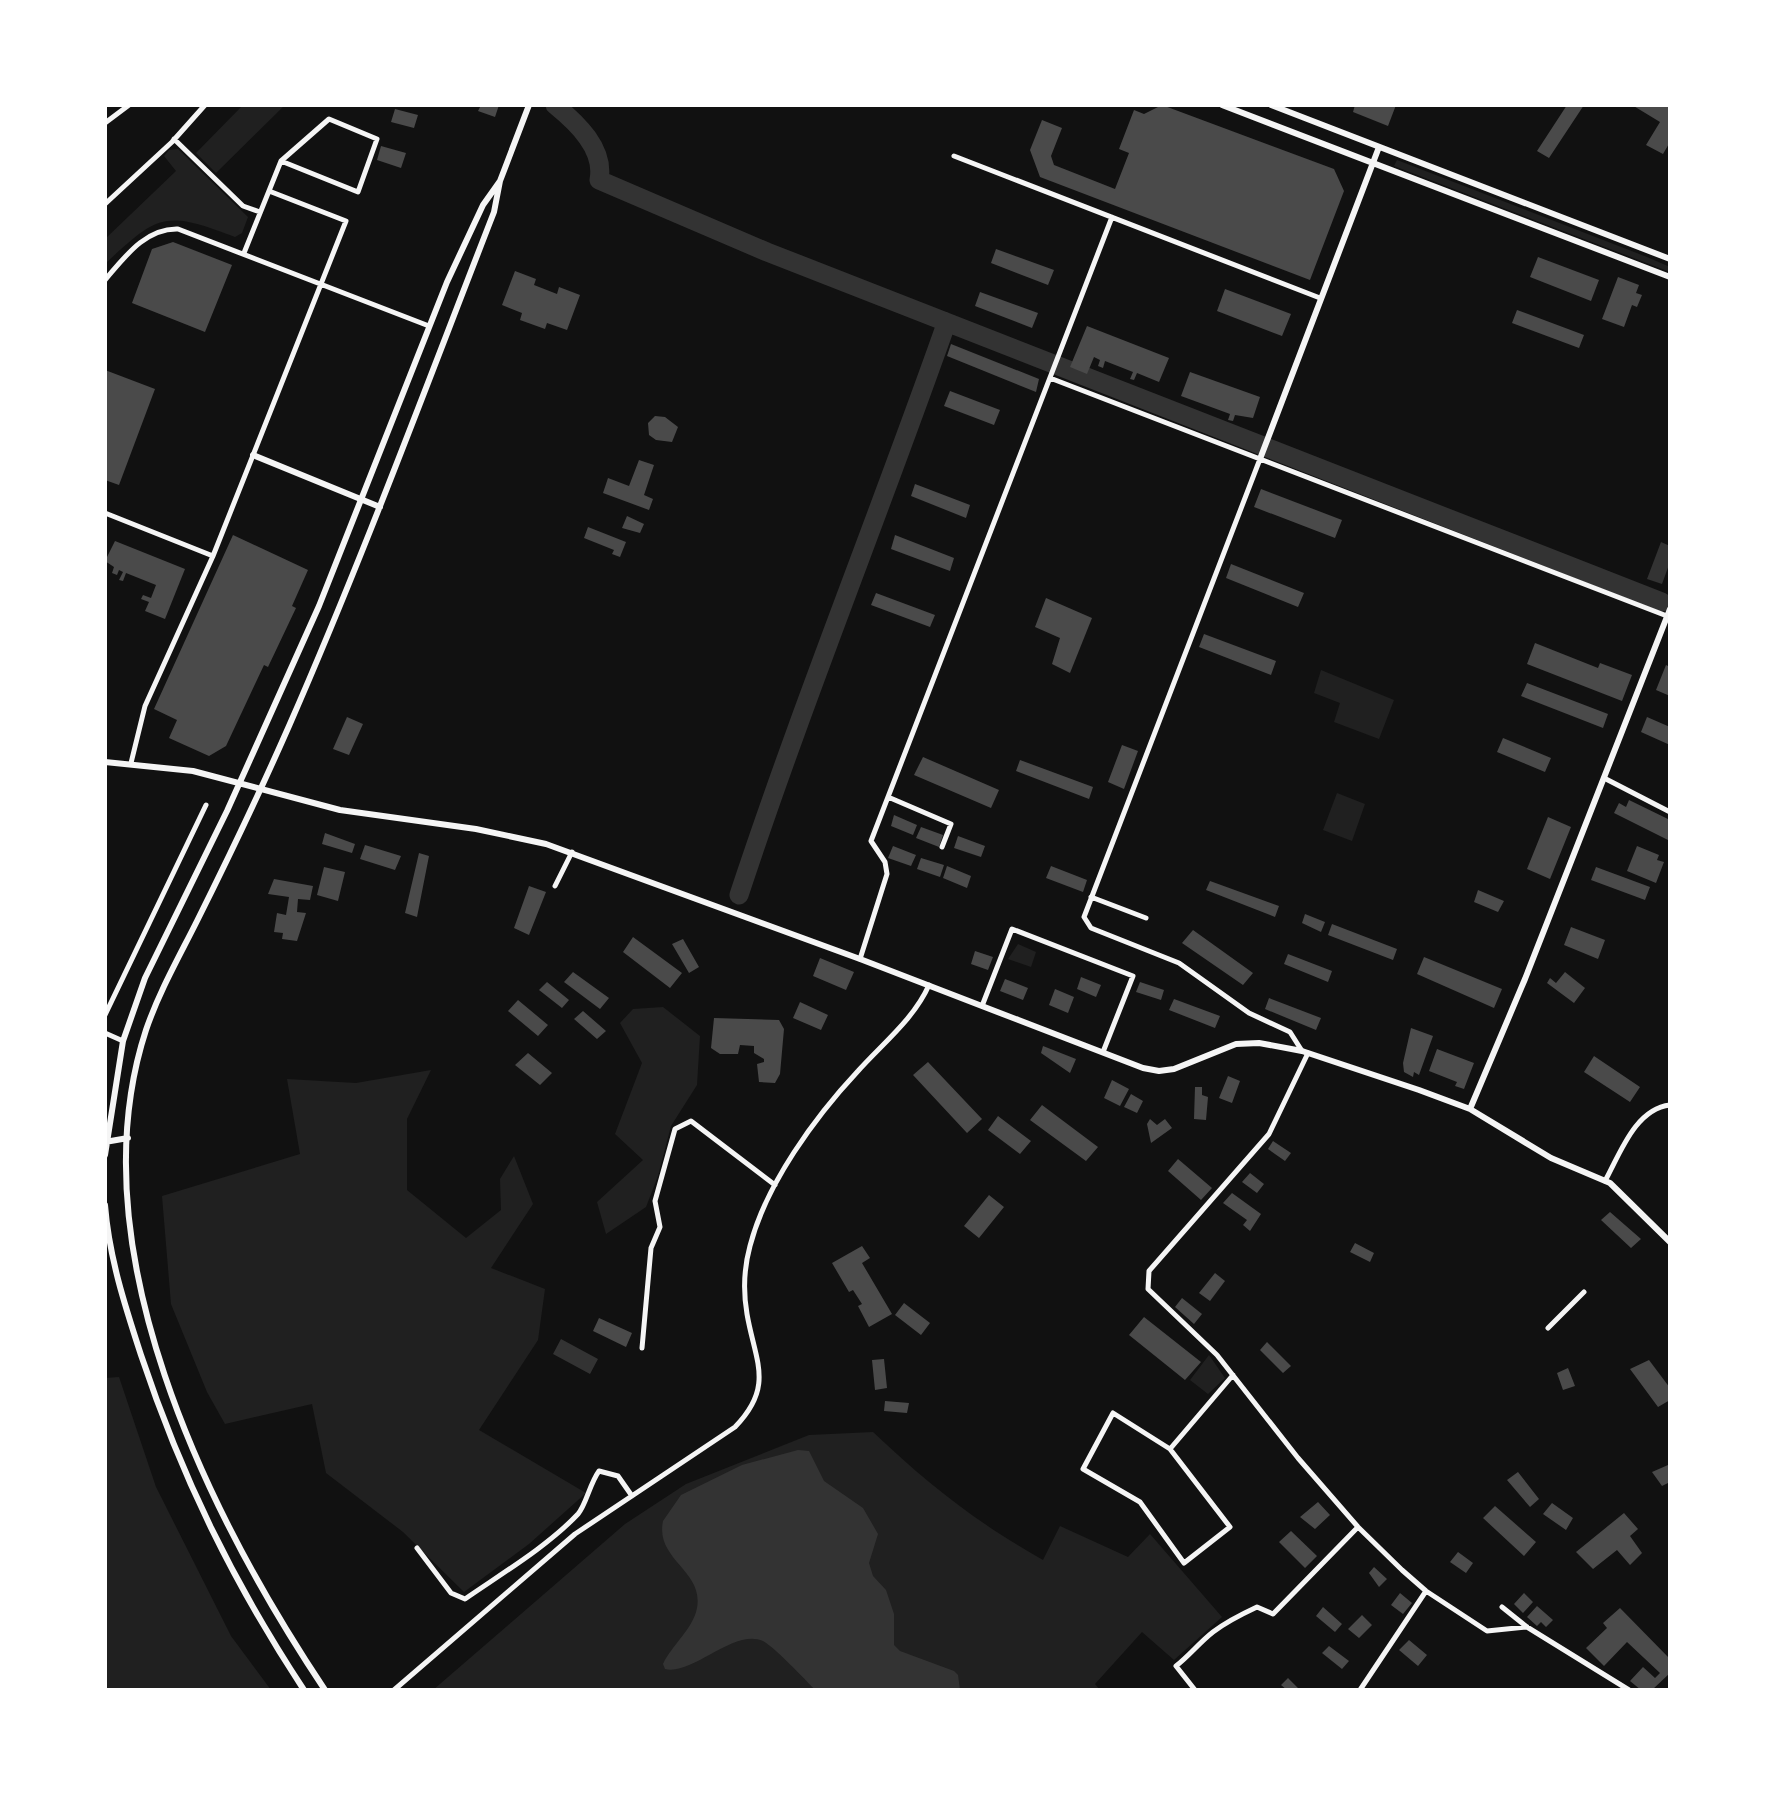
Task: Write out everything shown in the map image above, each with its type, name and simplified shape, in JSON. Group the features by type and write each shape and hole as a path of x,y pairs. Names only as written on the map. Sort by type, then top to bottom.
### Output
{"street":[{"path":"105,123 107,125 129,105"},
{"path":"105,204 174,139 205,105"},
{"path":"325,1690 256,1581 218,1506 179,1411 150,1327 132,1248 128,1138 136,1069 157,1001 261,789 380,507 494,212 500,181 530,105"},
{"path":"1222,105 1670,277"},
{"path":"1271,105 1670,259"},
{"path":"244,253 281,160 329,119 377,139 358,192 281,160"},
{"path":"174,139 243,206 260,212"},
{"path":"1305,1052 1290,1032 1249,1013 1180,963 1091,928 1084,917 1379,147"},
{"path":"954,156 1321,298"},
{"path":"105,1154 123,1041 145,978 240,783 363,500 429,326 483,205 500,181"},
{"path":"131,763 145,706 214,556 346,221 269,191"},
{"path":"860,959 887,874 885,862 871,841 1112,217"},
{"path":"105,280 143,240 169,228 244,253 429,326"},
{"path":"1050,379 1669,613 1470,1110"},
{"path":"253,455 380,507"},
{"path":"105,513 214,556"},
{"path":"105,762 193,771 340,810 476,829 572,852 1159,1071 1174,1069 1236,1044 1259,1043 1305,1052 1470,1110 1551,1158 1605,1181 1670,1242"},
{"path":"1604,778 1670,812"},
{"path":"888,797 951,824 942,847"},
{"path":"105,1016 206,805"},
{"path":"555,886 572,852"},
{"path":"1091,897 1146,919"},
{"path":"982,1006 1012,929 1133,976 1103,1052"},
{"path":"394,1690 575,1534 735,1427 752,1406 760,1388 760,1366 747,1315 744,1281 762,1209 775,1185 839,1091 917,1008 929,985"},
{"path":"105,1032 123,1041"},
{"path":"1305,1052 1269,1134 1149,1271 1148,1289 1233,1374 1250,1400 1358,1527 1426,1591 1487,1631 1527,1627"},
{"path":"1605,1181 1637,1124 1650,1112 1670,1105"},
{"path":"642,1348 651,1248 660,1227 655,1201 675,1129 691,1121 775,1185"},
{"path":"106,1142 128,1138"},
{"path":"105,1205 108,1244 125,1307 184,1474 221,1552 304,1690"},
{"path":"1548,1328 1584,1292"},
{"path":"1170,1449 1233,1374"},
{"path":"1112,1413 1170,1449 1230,1527 1184,1563 1140,1502 1083,1469 1112,1413"},
{"path":"417,1548 451,1594 465,1599 512,1567 580,1512 589,1485 599,1471 618,1476 632,1496"},
{"path":"1195,1690 1176,1666 1195,1651 1211,1633 1236,1617 1256,1607 1273,1614 1358,1527"},
{"path":"1360,1690 1426,1591"},
{"path":"1502,1607 1527,1627 1629,1690"}],"shaded area":[{"path":"243,105 285,105 216,173 196,153"},
{"path":"178,149 248,217 242,233 235,237 193,223 177,220 164,222 151,226 138,235 105,264 105,239 176,171 164,156 169,150"},
{"path":"1397,160 1647,257 1670,267 1670,272 1394,166"},
{"path":"1661,542 1670,546 1670,562 1662,584 1647,579"},
{"path":"1321,670 1394,700 1379,739 1334,722 1340,703 1314,693"},
{"path":"1337,793 1365,804 1352,841 1323,830"},
{"path":"1018,944 1036,952 1031,967 1008,959"},
{"path":"663,1007 700,1036 697,1085 671,1126 658,1176 646,1207 606,1234 597,1202 643,1160 615,1134 642,1063 620,1023 633,1009"},
{"path":"431,1070 407,1119 407,1190 466,1238 501,1210 500,1179 514,1156 533,1204 491,1268 545,1289 538,1340 479,1430 586,1493 529,1544 464,1592 403,1532 326,1473 312,1404 225,1424 207,1392 171,1304 162,1196 300,1154 287,1079 356,1083"},
{"path":"561,1339 598,1359 590,1374 553,1354"},
{"path":"1209,1355 1225,1378 1208,1394 1190,1380"},
{"path":"119,1377 156,1487 231,1636 271,1690 105,1690 105,1378"},
{"path":"873,1432 954,1502 1043,1560 1060,1526 1128,1557 1150,1534 1222,1617 1174,1660 1142,1632 1095,1684 1100,1690 433,1690 625,1524 686,1484 809,1435"},
{"path":"798,1450 809,1451 824,1481 863,1508 878,1534 869,1563 873,1576 886,1590 894,1614 894,1645 900,1651 954,1671 958,1675 960,1690 815,1690 768,1644 752,1639 726,1646 688,1666 665,1669 663,1664 695,1616 697,1595 694,1584 666,1546 662,1534 663,1521 681,1495 742,1465"}],"building":[{"path":"481,105 499,105 495,117 478,111"},
{"path":"1162,105 1334,169 1344,191 1310,280 1040,177 1030,150 1042,120 1062,128 1051,156 1054,165 1115,189 1129,153 1119,149 1134,110 1144,114"},
{"path":"1355,105 1396,105 1388,126 1353,112"},
{"path":"1567,105 1584,105 1549,158 1537,151"},
{"path":"1632,105 1670,105 1670,142 1663,154 1646,145 1660,122"},
{"path":"395,109 418,115 414,128 391,122"},
{"path":"381,146 406,153 401,168 377,160"},
{"path":"173,242 232,265 205,332 132,303 152,249"},
{"path":"996,249 1054,270 1048,285 991,263"},
{"path":"1538,257 1599,280 1591,301 1530,277"},
{"path":"515,271 536,279 534,285 557,294 559,287 580,295 567,330 547,323 545,329 520,320 522,313 502,305"},
{"path":"1618,277 1639,285 1636,293 1642,295 1637,307 1632,305 1624,327 1602,319"},
{"path":"1225,289 1291,314 1282,336 1217,311"},
{"path":"980,292 1038,313 1032,328 975,306"},
{"path":"1517,310 1584,335 1579,348 1512,323"},
{"path":"1087,326 1169,358 1159,382 1137,373 1134,380 1130,379 1133,372 1105,361 1103,368 1098,366 1100,360 1094,357 1087,374 1070,367"},
{"path":"951,344 1039,379 1036,392 947,356"},
{"path":"105,370 155,389 119,485 105,480"},
{"path":"1190,372 1260,397 1253,418 1235,415 1233,421 1228,420 1230,414 1181,396"},
{"path":"950,391 1000,410 994,425 944,406"},
{"path":"655,416 665,417 678,427 672,442 656,440 649,435 648,423"},
{"path":"639,460 654,465 644,495 653,499 649,510 603,493 608,478 629,486"},
{"path":"915,484 970,505 966,518 911,496"},
{"path":"1261,489 1342,520 1335,538 1254,507"},
{"path":"627,516 644,524 640,533 622,528"},
{"path":"588,527 626,542 620,557 612,554 614,550 584,538"},
{"path":"233,535 308,570 292,606 296,608 268,667 264,665 226,746 209,756 169,738 177,720 154,709"},
{"path":"895,535 954,558 950,571 891,549"},
{"path":"115,541 185,569 165,619 145,611 149,602 141,599 143,595 151,598 156,585 126,573 123,581 119,580 123,572 119,570 117,575 112,573 114,567 105,561"},
{"path":"1231,564 1304,593 1298,607 1226,578"},
{"path":"876,593 935,615 930,627 871,605"},
{"path":"1046,598 1092,618 1070,673 1052,664 1060,638 1035,627"},
{"path":"1204,634 1276,661 1271,675 1199,647"},
{"path":"1535,643 1598,668 1600,663 1632,675 1622,701 1527,664"},
{"path":"1666,665 1670,667 1670,696 1656,690"},
{"path":"1527,683 1608,714 1603,728 1521,696"},
{"path":"347,717 363,724 349,755 333,749"},
{"path":"1647,717 1670,727 1670,745 1641,732"},
{"path":"1503,738 1551,758 1545,772 1497,752"},
{"path":"1122,745 1138,751 1124,789 1108,782"},
{"path":"923,757 999,790 991,808 914,775"},
{"path":"1020,760 1093,787 1089,799 1016,771"},
{"path":"1629,800 1670,820 1670,841 1614,813 1619,803 1626,807"},
{"path":"894,815 917,825 913,835 891,826"},
{"path":"1548,817 1571,827 1550,879 1527,869"},
{"path":"921,827 943,835 939,847 916,838"},
{"path":"325,833 355,844 352,853 322,844"},
{"path":"958,836 985,846 981,857 954,848"},
{"path":"365,845 401,856 395,870 360,859"},
{"path":"893,846 916,855 911,866 888,858"},
{"path":"1637,846 1659,855 1657,860 1664,862 1656,883 1627,871"},
{"path":"419,853 429,856 417,917 405,913"},
{"path":"921,858 944,865 940,877 917,869"},
{"path":"947,866 971,876 967,888 943,878"},
{"path":"1051,866 1087,880 1083,892 1046,878"},
{"path":"324,867 345,872 338,901 317,895"},
{"path":"1596,867 1650,887 1645,900 1591,880"},
{"path":"274,879 313,886 310,900 298,899 297,912 306,913 297,941 282,939 283,933 274,932 277,913 286,915 289,897 268,894"},
{"path":"1210,881 1279,906 1275,917 1206,890"},
{"path":"529,886 546,892 529,935 514,928"},
{"path":"1478,890 1504,901 1498,912 1474,902"},
{"path":"1305,914 1325,922 1321,932 1302,923"},
{"path":"1332,924 1397,949 1393,960 1328,935"},
{"path":"1571,927 1605,940 1598,959 1564,945"},
{"path":"1193,930 1253,973 1243,985 1182,943"},
{"path":"633,937 682,973 670,988 623,952"},
{"path":"683,939 699,967 689,973 672,944"},
{"path":"975,951 993,957 988,970 971,964"},
{"path":"1288,954 1332,971 1328,982 1284,964"},
{"path":"1424,957 1502,989 1494,1008 1417,974"},
{"path":"820,958 854,972 846,990 813,976"},
{"path":"573,972 609,998 600,1009 564,982"},
{"path":"1565,972 1585,988 1574,1003 1547,983 1550,978 1556,983"},
{"path":"1081,977 1101,985 1096,997 1077,989"},
{"path":"1005,979 1028,988 1023,1000 1000,991"},
{"path":"547,982 569,1000 562,1008 539,990"},
{"path":"1140,982 1164,990 1161,1000 1136,992"},
{"path":"1055,989 1074,997 1068,1013 1049,1005"},
{"path":"1269,998 1321,1018 1316,1030 1265,1009"},
{"path":"1174,999 1220,1016 1215,1028 1169,1010"},
{"path":"518,1000 548,1025 538,1036 508,1011"},
{"path":"800,1002 828,1015 821,1030 793,1018"},
{"path":"583,1011 606,1031 597,1039 574,1019"},
{"path":"714,1018 779,1020 784,1029 780,1074 775,1083 759,1082 757,1064 764,1062 764,1059 754,1053 754,1046 740,1045 738,1054 720,1054 711,1048"},
{"path":"1411,1028 1433,1036 1419,1075 1414,1072 1413,1077 1404,1072 1403,1063"},
{"path":"1043,1046 1076,1059 1070,1073 1041,1053"},
{"path":"1437,1049 1474,1063 1464,1089 1455,1086 1457,1082 1429,1071"},
{"path":"528,1053 552,1073 540,1085 515,1065"},
{"path":"1594,1056 1640,1087 1630,1102 1584,1072"},
{"path":"928,1062 982,1119 967,1133 913,1075"},
{"path":"1228,1076 1240,1081 1232,1103 1219,1098"},
{"path":"1112,1080 1129,1089 1120,1106 1104,1098"},
{"path":"1195,1087 1202,1087 1202,1095 1208,1097 1206,1120 1194,1119"},
{"path":"1131,1094 1143,1101 1137,1113 1124,1107"},
{"path":"1042,1105 1098,1147 1086,1161 1030,1120"},
{"path":"998,1116 1031,1141 1020,1154 988,1130"},
{"path":"1150,1119 1157,1125 1165,1119 1172,1128 1151,1143 1147,1124"},
{"path":"1273,1141 1291,1153 1285,1161 1268,1149"},
{"path":"1178,1159 1212,1188 1201,1200 1168,1171"},
{"path":"1250,1173 1264,1184 1257,1193 1242,1182"},
{"path":"1232,1193 1261,1214 1250,1231 1243,1225 1247,1220 1223,1203"},
{"path":"989,1195 1004,1207 979,1238 964,1226"},
{"path":"1610,1212 1641,1239 1631,1248 1601,1220"},
{"path":"1355,1243 1374,1253 1370,1262 1350,1252"},
{"path":"862,1246 870,1258 862,1263 892,1314 869,1327 858,1306 862,1304 853,1290 849,1292 832,1263"},
{"path":"1215,1273 1225,1281 1210,1301 1199,1293"},
{"path":"1182,1298 1202,1314 1194,1324 1175,1307"},
{"path":"904,1303 930,1323 921,1335 895,1315"},
{"path":"1144,1317 1201,1362 1185,1380 1129,1335"},
{"path":"599,1318 632,1333 626,1347 593,1331"},
{"path":"1267,1342 1291,1366 1283,1373 1260,1350"},
{"path":"884,1359 887,1388 875,1390 872,1360"},
{"path":"1649,1360 1670,1388 1670,1400 1658,1407 1630,1369"},
{"path":"1568,1368 1575,1386 1563,1390 1557,1373"},
{"path":"885,1401 909,1403 907,1413 884,1411"},
{"path":"1668,1465 1670,1482 1662,1486 1652,1472"},
{"path":"1518,1472 1539,1499 1530,1507 1507,1480"},
{"path":"1318,1502 1330,1515 1315,1529 1300,1517"},
{"path":"1552,1503 1573,1518 1566,1530 1543,1514"},
{"path":"1495,1506 1536,1542 1524,1556 1483,1518"},
{"path":"1624,1513 1638,1529 1630,1536 1642,1553 1630,1565 1617,1550 1593,1569 1576,1552"},
{"path":"1291,1531 1317,1556 1305,1568 1279,1542"},
{"path":"1458,1552 1473,1563 1466,1573 1450,1562"},
{"path":"1374,1567 1387,1579 1379,1587 1369,1573"},
{"path":"1400,1593 1412,1603 1403,1614 1391,1605"},
{"path":"1524,1593 1533,1602 1523,1613 1514,1604"},
{"path":"1537,1606 1553,1620 1546,1627 1541,1622 1537,1626 1527,1617"},
{"path":"1323,1607 1342,1624 1335,1632 1316,1616"},
{"path":"1620,1608 1670,1659 1670,1673 1652,1690 1641,1690 1630,1681 1643,1667 1655,1678 1660,1673 1627,1642 1604,1666 1586,1648 1607,1628 1603,1623"},
{"path":"1362,1615 1372,1625 1359,1638 1348,1629"},
{"path":"1409,1640 1427,1655 1418,1666 1399,1650"},
{"path":"1329,1646 1349,1661 1342,1669 1322,1653"},
{"path":"1288,1678 1300,1690 1287,1690 1281,1685"}],"waterway":[{"path":"555,105 580,128 594,147 600,169 599,180 767,252 1662,602"},
{"path":"739,895 788,752 945,327 944,321"}]}
